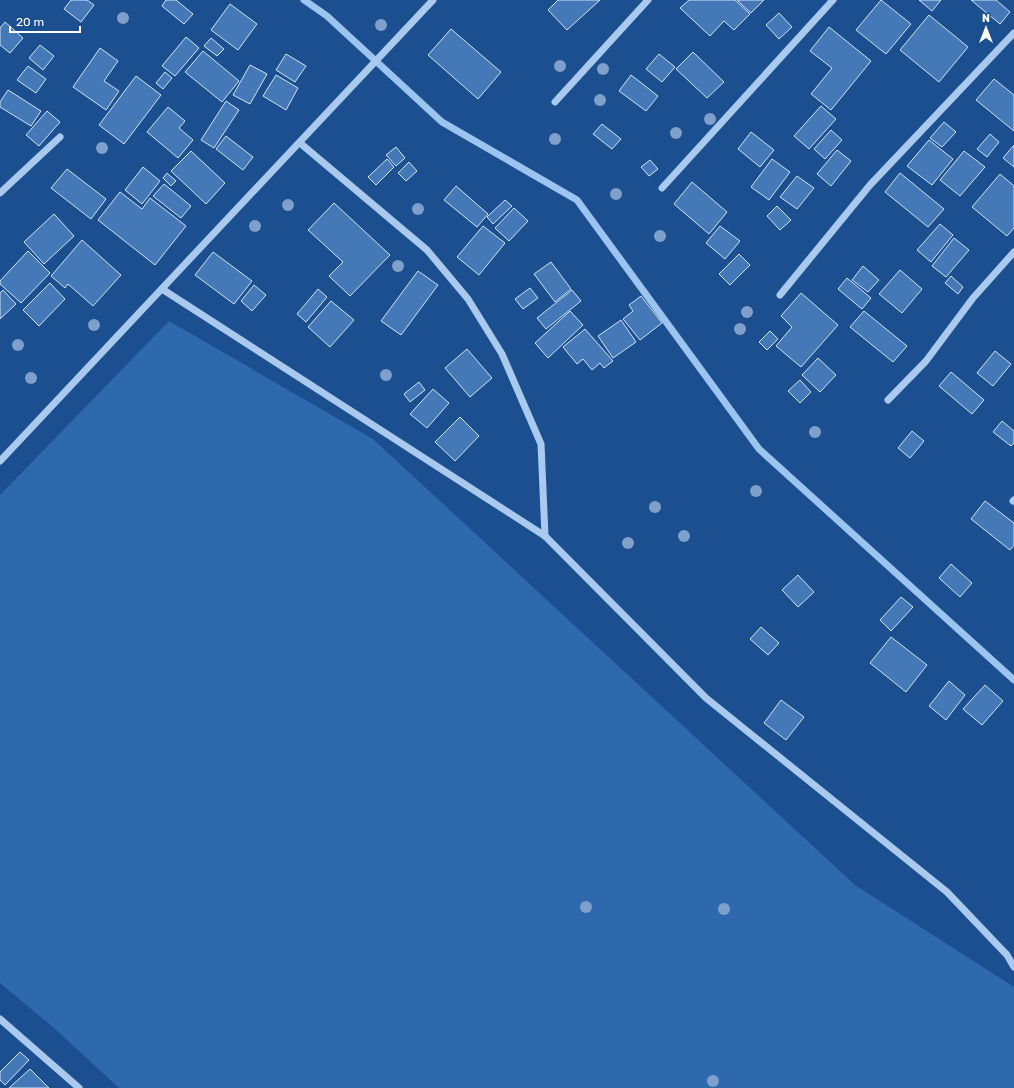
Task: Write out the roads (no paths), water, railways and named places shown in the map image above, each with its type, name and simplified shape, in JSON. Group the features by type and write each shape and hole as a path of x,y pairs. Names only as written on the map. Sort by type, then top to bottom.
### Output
{"street":[{"path":"0,461 433,0"},
{"path":"554,102 648,0"},
{"path":"662,188 833,0"},
{"path":"780,296 870,184 1014,33"},
{"path":"0,193 60,137"},
{"path":"300,143 427,250 468,299 502,354 540,444 545,536"},
{"path":"888,400 926,361 973,298 1014,252"},
{"path":"162,289 545,536 706,698 947,892 1007,955 1014,966"},
{"path":"0,1019 79,1088"}],"waterway":[{"path":"304,0 327,16 442,122 577,200 759,449 1014,680"}]}
